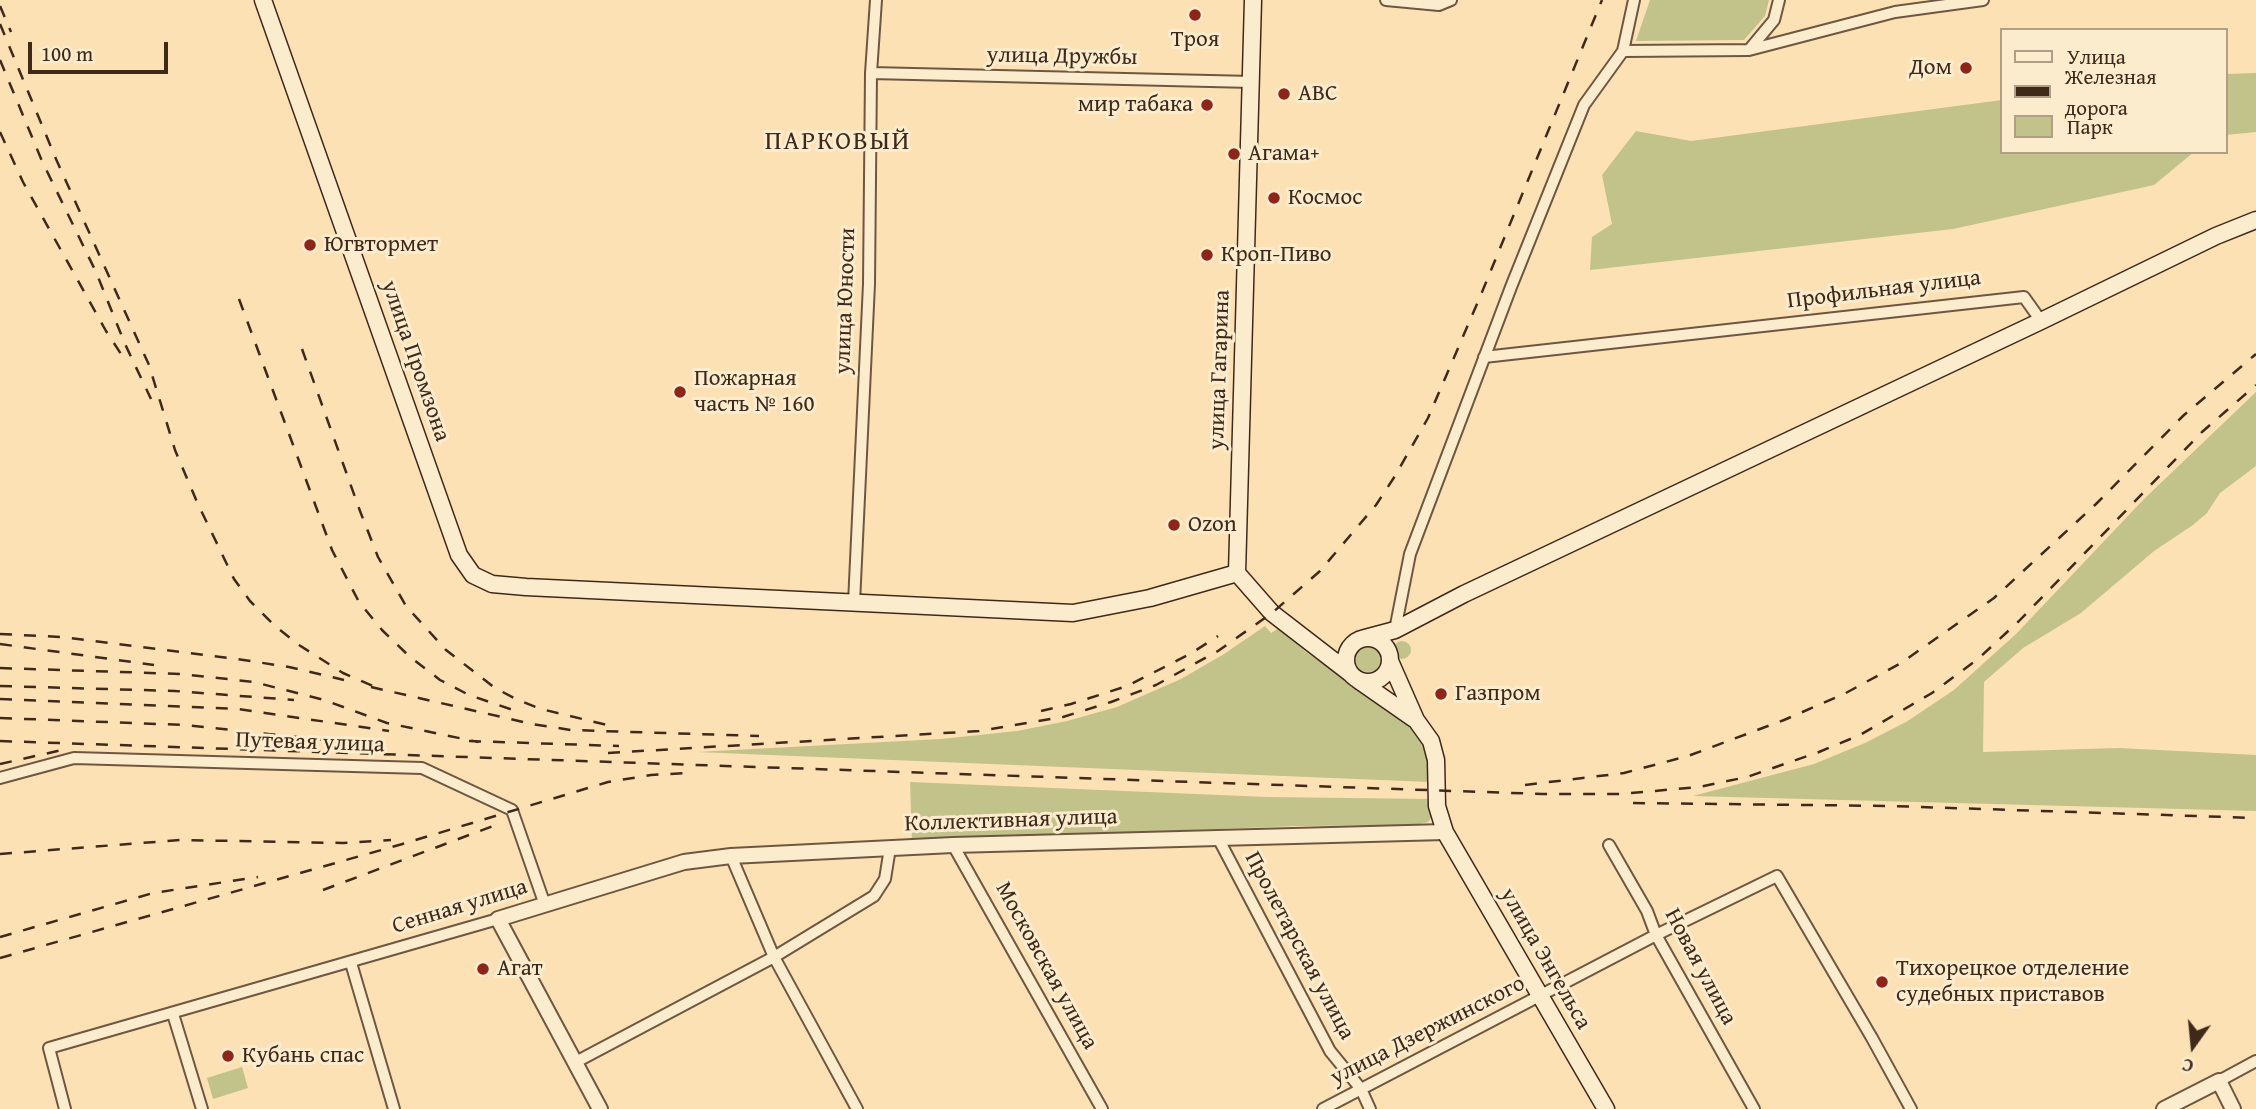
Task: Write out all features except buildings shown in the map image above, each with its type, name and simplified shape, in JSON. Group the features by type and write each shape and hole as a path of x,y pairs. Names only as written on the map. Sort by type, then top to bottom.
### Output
{"main road":[{"name":"улица Промзона","path":"263,0 459,555 473,575 492,584 526,587 854,603"},
{"name":"улица Гагарина","path":"1237,573 1253,0"},
{"path":"1317,647 1395,630 1476,588 2216,236 2256,220"},
{"path":"854,603 1073,613 1150,598 1237,573 1272,613 1416,720"},
{"path":"1389,656 1379,641 1363,638 1352,645 1346,654 1346,665 1354,676 1366,682 1377,680 1387,671 1395,630"},
{"name":"улица Энгельса","path":"1389,656 1416,720 1431,741 1436,760 1437,806 1445,832 1606,1109"}],"street":[{"name":"улица Юности","path":"854,603 869,284 871,74 876,0"},
{"path":"1386,0 1439,5 1451,0"},
{"path":"1395,630 1410,554 1484,357 1584,105 1623,51 1634,0"},
{"path":"1749,50 1774,20 1779,0"},
{"path":"1623,51 1749,50 1895,12 1983,0"},
{"name":"улица Дружбы","path":"871,74 1252,82"},
{"name":"Профильная улица","path":"1484,357 2024,297 2041,321"},
{"name":"Путевая улица","path":"0,778 74,758 422,768 512,810 545,905"},
{"name":"Коллективная улица","path":"574,1063 774,957 874,896 885,879 890,848 1217,836 1445,832"},
{"name":"Пролетарская улица","path":"1217,836 1330,1051 1361,1089 1370,1109"},
{"name":"Московская улица","path":"953,845 1102,1109"},
{"name":"Новая улица","path":"1609,845 1647,911 1656,935 1754,1109"},
{"name":"Сенная улица","path":"65,1109 49,1048 351,963 684,862 731,856 890,848"},
{"path":"731,856 774,957 857,1109"},
{"name":"улица Дзержинского","path":"1323,1109 1656,935 1777,876 1872,1038 1910,1109"},
{"path":"498,919 600,1109"},
{"path":"351,963 394,1109"},
{"path":"173,1014 202,1109"},
{"path":"2164,1109 2256,1061"},
{"path":"2219,1081 2233,1109"}],"green space":[{"path":"1650,0 1769,0 1765,16 1744,40 1636,41"},
{"path":"2256,73 2256,132 2228,135 2228,74"},
{"path":"2000,100 2000,154 2192,154 2154,185 1953,229 1590,270 1592,237 1612,224 1602,175 1636,131 1691,141"},
{"path":"2256,392 2256,466 2220,493 2207,513 2193,525 2154,551 2081,613 2023,648 1984,682 1983,752 2119,748 2256,755 2256,811 1693,796 1814,764 1906,722 1954,690 2016,634 2144,499"},
{"path":"1265,626 1271,633 1279,628 1306,652 1387,708 1415,731 1430,761 1430,782 697,752 941,739 1017,731 1067,721 1117,707 1181,679"},
{"path":"1402,641 1408,644 1411,650 1408,656 1402,659 1396,656 1393,650 1396,644"},
{"path":"1368,646 1377,650 1381,659 1377,668 1368,672 1359,668 1355,659 1359,650"},
{"path":"910,782 1267,797 1430,799 1432,817 1428,822 1415,825 1296,826 912,841"},
{"path":"242,1067 248,1088 213,1099 207,1078"}],"railway":[{"path":"608,753 979,731 1063,717 1156,685 1218,651 1272,613 1320,571 1376,505 1428,418 1602,0"},
{"path":"0,6 11,32"},
{"path":"0,24 56,159 149,365 175,450 234,579 250,601 299,645 343,673 380,689"},
{"path":"0,60 42,161 96,272 151,399"},
{"path":"0,132 23,182 123,357"},
{"path":"239,299 332,550 359,602 382,630 440,680 469,695 513,710"},
{"path":"302,349 378,557 406,606 446,650 495,688 541,709 607,725"},
{"path":"1525,785 1624,773 1688,756 1844,694 1901,663 1994,598 2096,504 2184,415 2256,354"},
{"path":"0,741 1542,794 1620,794 1699,787 1747,777 1819,752 1860,735 1932,693 1978,659 2019,621 2202,432 2256,385"},
{"path":"0,634 61,637 237,659 289,667 344,680"},
{"path":"1041,711 1127,686 1190,654 1218,636"},
{"path":"0,644 154,665"},
{"path":"0,668 181,674 254,682 324,700 387,723 478,742"},
{"path":"0,686 175,691 294,700"},
{"path":"371,687 532,724 571,730 759,736"},
{"path":"0,699 238,709 389,731"},
{"path":"0,718 185,725 379,746"},
{"path":"469,741 619,746"},
{"path":"0,764 62,750"},
{"path":"0,958 399,845 608,782 651,775 688,773"},
{"path":"1633,803 1891,806 2256,818"},
{"path":"323,890 493,826"},
{"path":"0,854 180,840 343,843 391,840"},
{"path":"0,937 153,893 258,877"}],"place":[{"name":"Троя","path":"1195,15"},
{"name":"Дом","path":"1966,68"},
{"name":"ABC","path":"1284,94"},
{"name":"мир табака","path":"1207,105"},
{"name":"Агама+","path":"1234,154"},
{"name":"Космос","path":"1274,198"},
{"name":"Югвтормет","path":"310,245"},
{"name":"Кроп-Пиво","path":"1207,255"},
{"name":"Пожарная часть № 160","path":"680,392"},
{"name":"Ozon","path":"1174,525"},
{"name":"Газпром","path":"1441,694"},
{"name":"Агат","path":"483,969"},
{"name":"Тихорецкое отделение судебных приставов","path":"1882,982"},
{"name":"Кубань спас","path":"228,1056"}],"district":[{"name":"ПАРКОВЫЙ","path":"838,142"}]}
